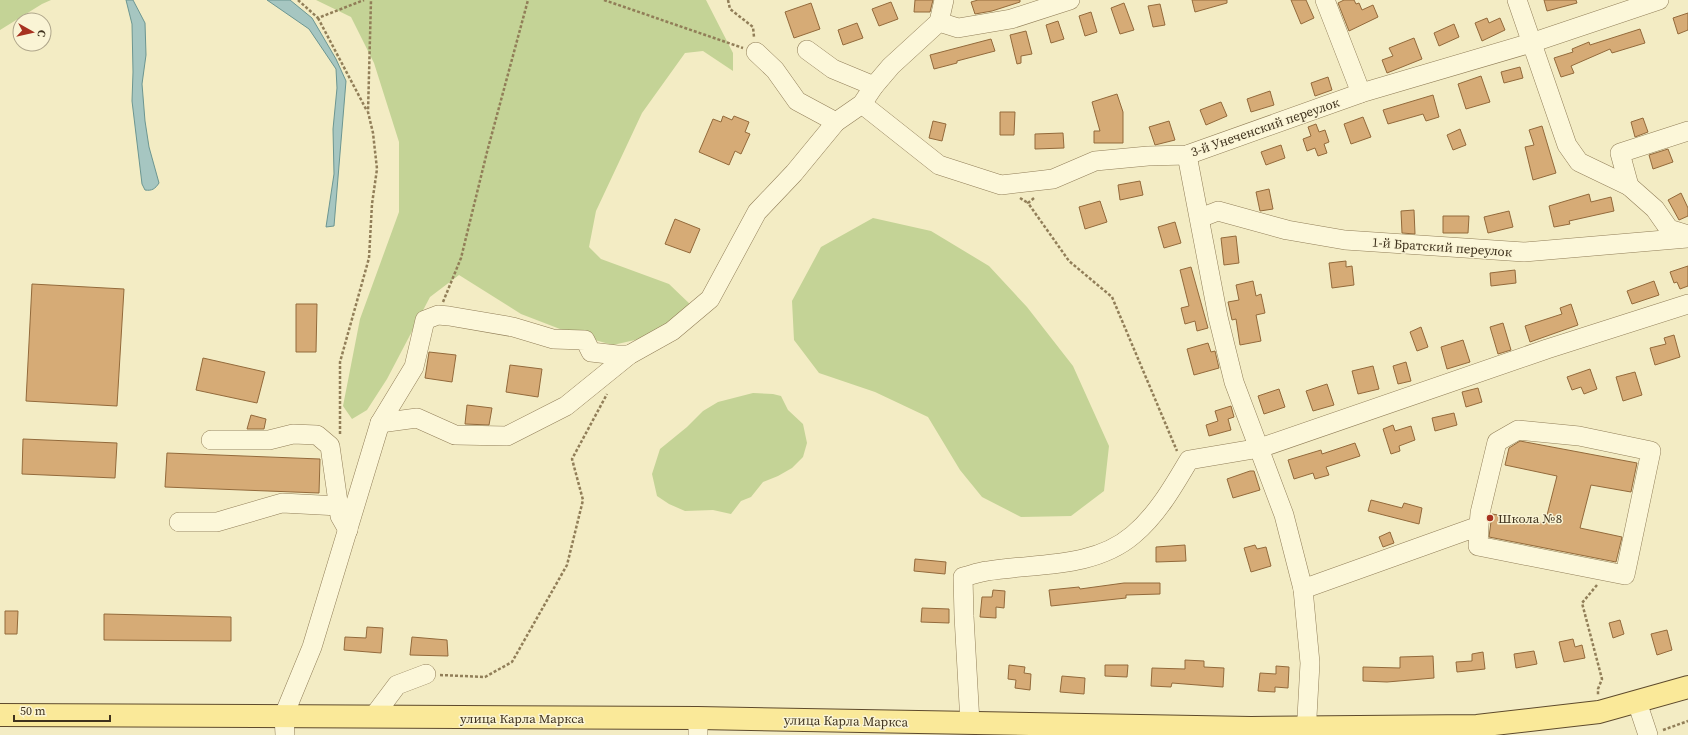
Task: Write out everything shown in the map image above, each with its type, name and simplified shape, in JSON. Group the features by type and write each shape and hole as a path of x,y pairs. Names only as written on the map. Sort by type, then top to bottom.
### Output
{"main road":[{"name":"улица Карла Маркса","path":"0,714 285,725 373,717 698,727 943,729 970,723 1226,731 1251,728 1307,731 1478,726 1599,712 1688,687"}],"street":[{"path":"380,423 417,418 454,435 507,436 566,406 629,355 672,331 710,299 757,212 794,173 836,122 862,104 890,66 939,22 944,0"},
{"path":"939,22 958,28 1003,20 1070,0"},
{"path":"1326,0 1361,93"},
{"path":"1517,0 1567,145 1579,162 1629,186 1655,209 1669,228 1688,237"},
{"name":"3-й Унеченский переулок","path":"862,104 939,165 1001,186 1053,179 1095,161 1148,156 1187,155 1361,93 1531,43 1659,0"},
{"path":"807,50 833,69 874,86"},
{"path":"756,52 775,70 797,102 836,122"},
{"path":"1629,186 1620,153 1688,131"},
{"path":"1187,155 1218,317 1234,382 1284,515 1303,589 1310,663 1307,731"},
{"name":"1-й Братский переулок","path":"1200,218 1218,211 1287,230 1345,240 1524,252 1688,237"},
{"path":"970,723 963,577 986,571 1080,560 1113,548 1133,536 1158,509 1189,460 1260,448 1547,349 1688,304"},
{"path":"285,725 312,647 380,423 414,367 425,320 438,315 514,327 553,339 585,340 591,352 629,355"},
{"path":"1518,430 1579,436 1651,452 1626,575 1478,546 1479,526 1480,513 1497,442 1518,430"},
{"path":"211,440 269,440 293,434 316,435 330,446 340,516 348,530"},
{"path":"179,522 217,522 282,503 339,506"},
{"path":"1303,589 1479,526"},
{"path":"373,717 397,685 426,674"},
{"path":"1637,702 1655,733"}],"path":[{"path":"298,0 318,18 368,112 373,133 377,169 372,204 369,258 340,362 340,436"},
{"path":"318,18 364,0"},
{"path":"368,112 371,0"},
{"path":"438,315 462,258 487,152 528,0"},
{"path":"604,0 669,22 723,43 756,52 753,27 730,9 728,0"},
{"path":"1053,179 1028,203 1069,261 1112,297 1149,382 1176,450 1189,460"},
{"path":"426,674 484,677 512,662 567,565 583,500 572,459 610,390"},
{"path":"1599,712 1598,689 1602,679 1582,602 1610,572"},
{"path":"1655,733 1688,721"}],"green space":[{"path":"0,0 51,0 29,12 12,12 12,23 0,30"},
{"path":"316,0 706,0 733,53 733,71 703,51 685,53 642,113 596,211 589,247 601,259 669,284 693,307 648,337 613,345 573,334 521,314 459,275 430,297 387,379 367,410 352,419 343,406 360,319 399,212 399,142 374,63 351,17"},
{"path":"873,218 931,231 989,266 1027,307 1073,366 1109,446 1104,491 1071,516 1021,517 982,497 960,470 928,417 875,392 819,373 794,340 792,301 821,247"},
{"path":"753,393 781,396 788,410 803,424 807,443 803,457 792,468 763,482 751,497 741,501 731,514 713,510 685,511 669,504 657,496 652,474 660,449 687,427 703,411 718,402"}],"water":[{"path":"126,0 133,0 145,23 146,55 142,84 145,121 149,147 159,183 151,190 145,190 142,184 132,101 132,24"},
{"path":"267,0 290,0 312,18 336,59 346,81 334,226 326,227 334,174 333,129 337,88 336,69 309,29"}],"building":[{"path":"915,0 933,0 930,12 914,12"},
{"path":"978,0 1020,0 1020,2 992,11 975,14 971,2"},
{"path":"1192,0 1227,0 1227,3 1195,12"},
{"path":"1291,0 1306,0 1314,18 1301,24"},
{"path":"1344,0 1354,0 1356,4 1359,3 1362,10 1373,5 1378,17 1349,31 1338,3"},
{"path":"1544,0 1576,0 1577,3 1547,11"},
{"path":"891,2 898,19 879,26 872,9"},
{"path":"811,3 820,29 794,38 785,12"},
{"path":"1124,3 1134,30 1120,34 1111,8"},
{"path":"1160,4 1165,25 1153,27 1148,6"},
{"path":"1091,12 1097,32 1085,36 1079,16"},
{"path":"1688,13 1688,30 1678,34 1673,18"},
{"path":"1487,18 1489,23 1500,18 1505,30 1482,41 1475,23"},
{"path":"1058,21 1064,39 1051,43 1046,25"},
{"path":"857,23 863,38 843,45 838,30"},
{"path":"1454,24 1459,37 1439,46 1434,33"},
{"path":"1640,29 1645,43 1612,53 1610,49 1571,66 1574,73 1561,77 1554,58 1573,52 1572,49 1589,42 1590,45"},
{"path":"1026,31 1032,54 1021,56 1021,63 1017,64 1010,35"},
{"path":"1414,38 1422,59 1387,73 1382,60 1393,56 1389,48"},
{"path":"991,39 995,51 934,69 930,55"},
{"path":"1520,67 1523,78 1504,83 1501,72"},
{"path":"1481,76 1490,102 1466,109 1458,84"},
{"path":"1328,77 1332,90 1315,96 1311,83"},
{"path":"1270,91 1274,105 1251,112 1247,99"},
{"path":"1117,94 1123,112 1123,143 1094,143 1094,131 1100,131 1092,102"},
{"path":"1433,95 1439,117 1426,121 1423,114 1388,124 1383,110"},
{"path":"1221,102 1227,116 1206,125 1200,110"},
{"path":"1000,112 1015,112 1014,135 1000,135"},
{"path":"723,116 732,120 734,116 749,122 745,132 750,134 741,154 735,151 729,165 699,152 713,119 721,122"},
{"path":"1363,117 1371,137 1351,144 1344,124"},
{"path":"1643,118 1648,132 1635,137 1631,122"},
{"path":"933,121 946,124 942,141 929,138"},
{"path":"1169,121 1175,140 1155,145 1149,127"},
{"path":"1316,124 1319,132 1325,130 1329,142 1324,144 1327,153 1318,156 1315,148 1307,151 1303,139 1311,136 1308,127"},
{"path":"1542,126 1556,173 1533,180 1525,147 1534,145 1529,130"},
{"path":"1460,129 1466,145 1453,150 1447,135"},
{"path":"1063,133 1064,148 1035,149 1035,134"},
{"path":"1281,145 1285,158 1266,165 1261,152"},
{"path":"1668,149 1673,162 1653,169 1649,155"},
{"path":"1140,181 1143,195 1120,200 1118,185"},
{"path":"1269,189 1273,209 1260,211 1256,192"},
{"path":"1681,193 1688,208 1688,216 1679,220 1668,200"},
{"path":"1589,194 1591,202 1611,197 1614,211 1569,221 1570,224 1554,227 1549,206"},
{"path":"1100,201 1107,222 1085,229 1079,207"},
{"path":"1414,210 1415,234 1402,233 1401,211"},
{"path":"1509,211 1513,227 1488,233 1484,217"},
{"path":"1443,216 1469,216 1468,233 1443,233"},
{"path":"675,219 700,229 690,253 665,244"},
{"path":"1175,222 1181,243 1164,248 1158,227"},
{"path":"1236,236 1239,263 1224,265 1221,238"},
{"path":"1346,261 1346,267 1352,266 1354,285 1332,288 1329,263"},
{"path":"1688,266 1688,286 1680,289 1677,282 1674,283 1670,272"},
{"path":"1191,267 1208,328 1197,331 1195,321 1185,324 1181,308 1189,306 1180,270"},
{"path":"1515,270 1516,283 1491,286 1490,273"},
{"path":"1253,281 1256,296 1261,294 1265,313 1256,315 1261,341 1240,345 1236,319 1232,320 1228,302 1239,300 1236,285"},
{"path":"1654,281 1659,295 1632,304 1627,291"},
{"path":"32,284 124,289 117,406 26,401"},
{"path":"296,304 317,304 316,352 296,352"},
{"path":"1571,304 1578,325 1530,342 1525,326 1562,314 1560,308"},
{"path":"1503,323 1511,350 1498,354 1490,327"},
{"path":"1421,327 1428,347 1417,351 1410,332"},
{"path":"1674,335 1680,357 1655,365 1650,348 1666,344 1664,338"},
{"path":"1463,340 1470,362 1447,369 1441,347"},
{"path":"1208,343 1211,352 1215,351 1219,368 1194,375 1187,349"},
{"path":"429,352 456,355 452,382 425,378"},
{"path":"203,358 265,372 257,403 196,390"},
{"path":"1406,362 1411,381 1398,384 1393,366"},
{"path":"510,365 542,369 538,397 506,392"},
{"path":"1373,366 1379,389 1358,394 1352,371"},
{"path":"1590,369 1597,389 1584,394 1581,387 1572,390 1567,377"},
{"path":"1635,372 1642,395 1623,401 1616,377"},
{"path":"1327,384 1334,405 1313,411 1306,391"},
{"path":"1478,388 1482,402 1466,407 1462,392"},
{"path":"1279,389 1285,407 1264,414 1258,396"},
{"path":"467,405 492,408 489,425 465,424"},
{"path":"1231,406 1234,417 1228,419 1231,430 1209,436 1206,425 1218,421 1215,411"},
{"path":"1454,413 1457,425 1435,431 1432,418"},
{"path":"251,415 266,419 264,429 247,429"},
{"path":"1393,425 1395,431 1411,426 1415,440 1399,446 1400,451 1391,454 1383,429"},
{"path":"23,439 117,443 115,478 22,474"},
{"path":"1520,441 1637,463 1631,492 1591,485 1580,528 1622,537 1616,562 1489,537 1492,514 1545,523 1557,476 1505,465 1509,448"},
{"path":"1355,443 1360,456 1326,467 1329,475 1315,479 1313,473 1294,479 1288,460 1321,450 1322,454"},
{"path":"167,453 320,459 319,493 165,487"},
{"path":"1254,471 1260,490 1233,498 1227,479"},
{"path":"1371,500 1402,508 1404,503 1422,508 1419,524 1368,511"},
{"path":"1390,532 1394,543 1383,547 1379,537"},
{"path":"1185,545 1186,561 1156,562 1156,547"},
{"path":"1255,545 1257,549 1266,547 1271,566 1251,572 1244,548"},
{"path":"915,559 946,562 945,574 914,571"},
{"path":"1124,583 1160,583 1160,594 1126,595 1126,598 1051,606 1049,590 1079,587 1080,589"},
{"path":"993,590 1005,591 1004,608 996,607 996,618 980,617 982,597 992,597"},
{"path":"922,608 949,609 949,623 921,622"},
{"path":"5,611 18,611 17,634 5,634"},
{"path":"104,614 231,617 231,641 104,640"},
{"path":"1620,620 1624,634 1613,638 1609,623"},
{"path":"367,627 383,628 381,653 344,650 345,637 366,638"},
{"path":"1667,630 1672,650 1657,655 1651,634"},
{"path":"412,637 447,640 448,656 410,655"},
{"path":"1573,639 1575,647 1582,645 1585,658 1564,662 1559,642"},
{"path":"1534,651 1537,664 1516,668 1514,654"},
{"path":"1483,652 1485,669 1457,672 1456,662 1472,661 1472,654"},
{"path":"1433,656 1434,678 1387,682 1363,681 1363,667 1400,668 1400,657"},
{"path":"1185,660 1204,661 1204,667 1224,668 1223,687 1172,683 1171,687 1151,686 1152,668 1185,669"},
{"path":"1009,665 1025,667 1024,673 1031,674 1030,690 1015,688 1016,680 1008,679"},
{"path":"1105,665 1128,665 1127,677 1105,676"},
{"path":"1276,666 1289,667 1288,688 1275,687 1275,692 1258,691 1260,673 1276,674"},
{"path":"1062,676 1085,678 1084,694 1060,692"}],"place":[{"name":"Школа №8","path":"1490,518"}]}
